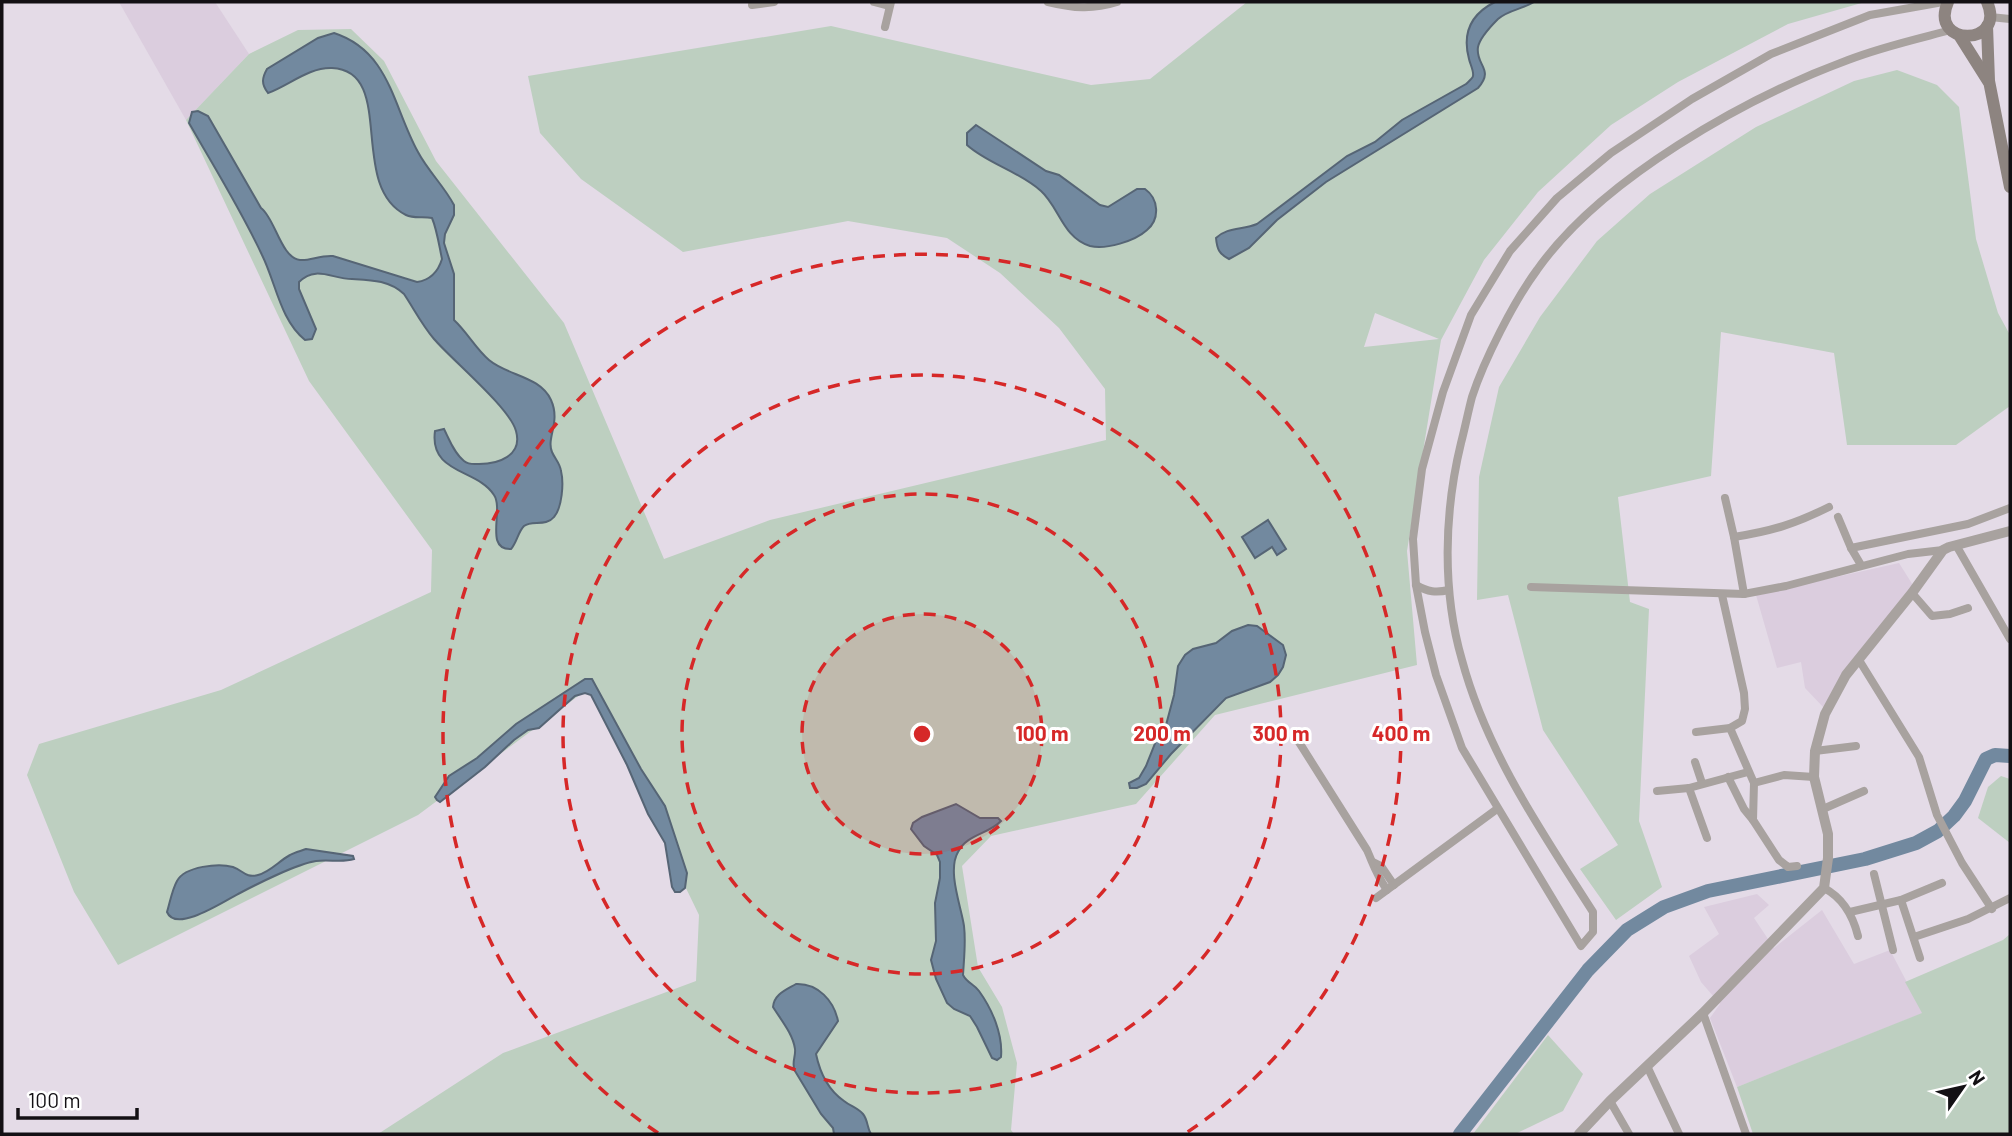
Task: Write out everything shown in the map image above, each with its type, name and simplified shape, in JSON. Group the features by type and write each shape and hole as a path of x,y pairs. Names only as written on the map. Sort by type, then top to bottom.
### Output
{"main road":[{"path":"1945,2 1944,16 1989,81"},
{"path":"1987,2 1989,81 2010,187"},
{"path":"1955,32 1975,36 1989,22"}],"street":[{"path":"752,5 774,2"},
{"path":"874,2 890,4 885,27"},
{"path":"1048,2 1075,9 1101,7 1117,2"},
{"path":"1945,2 1870,15 1771,54 1692,99 1611,153 1557,198 1510,251 1471,315 1422,469 1413,539 1416,585 1436,675 1462,748 1581,946 1593,932 1593,912 1520,797 1488,733 1462,662 1449,590 1449,529 1456,465 1473,395 1499,335 1537,269 1578,223 1629,179 1707,128 1784,86 1851,59 1955,32"},
{"path":"1989,22 2010,19"},
{"path":"1725,498 1744,591"},
{"path":"1734,537 1774,530 1829,507"},
{"path":"1531,587 1722,595 1786,586 1856,557 1968,524 2010,508"},
{"path":"1838,517 1856,557"},
{"path":"1856,557 1943,550 2010,531"},
{"path":"1956,545 2010,639"},
{"path":"1579,1134 1703,1013 1825,886 1828,834 1814,777 1815,751 1825,714 1833,696 1943,550"},
{"path":"1416,585 1426,591 1438,593 1449,590"},
{"path":"1912,593 1932,616 1968,608"},
{"path":"1696,732 1730,728 1742,721 1745,709 1744,693 1722,595"},
{"path":"1859,660 1919,757 1937,815 1962,863 1992,909"},
{"path":"1730,728 1754,783 1754,820"},
{"path":"1297,739 1373,862 1381,866 1391,887"},
{"path":"1815,751 1856,746"},
{"path":"1695,762 1702,783"},
{"path":"1657,791 1689,788 1748,772"},
{"path":"1754,783 1784,775 1814,777"},
{"path":"1728,777 1744,809 1779,860 1788,867 1797,866"},
{"path":"1689,788 1707,838"},
{"path":"1823,808 1864,791"},
{"path":"1376,898 1497,809"},
{"path":"1874,874 1893,950"},
{"path":"1850,912 1901,900 1942,883"},
{"path":"1825,886 1850,912 1858,936"},
{"path":"1914,937 1968,919 2010,898"},
{"path":"1901,900 1920,958"},
{"path":"1703,1013 1746,1134"},
{"path":"1647,1066 1679,1134"},
{"path":"1610,1101 1629,1134"}],"shaded area":[{"path":"119,2 215,2 249,54 186,120"},
{"path":"1899,563 1916,590 1824,708 1805,688 1801,662 1777,668 1756,595"},
{"path":"1757,894 1769,905 1754,918 1774,948 1822,910 1854,964 1890,950 1923,1013 1737,1087 1710,1018 1720,1004 1701,982 1689,956 1719,934 1704,907"}],"green space":[{"path":"1247,2 1865,2 1788,24 1678,82 1611,125 1538,192 1484,260 1441,340 1407,551 1417,665 1215,715 1136,804 991,836 962,866 978,967 1002,1007 1017,1063 1011,1130 1014,1134 378,1134 503,1053 696,981 699,915 589,688 418,815 118,965 74,892 27,775 39,744 221,690 431,592 432,550 309,381 186,120 249,54 298,30 351,29 384,61 436,161 564,323 664,559 770,520 1106,440 1105,389 1059,328 1000,273 947,238 848,221 683,252 581,179 540,133 528,76 831,26 1091,85 1150,79","holes":["1375,313 1439,339 1364,347"]},
{"path":"1897,70 1937,85 1959,107 1976,239 1998,313 2010,335 2010,406 1956,445 1847,445 1834,353 1721,332 1711,476 1618,497 1630,602 1649,609 1639,821 1662,887 1616,920 1580,869 1618,845 1543,730 1508,595 1477,600 1479,477 1499,387 1540,317 1597,241 1650,194 1756,127 1854,81"},
{"path":"2001,776 2010,779 2010,843 1978,818 1988,787"},
{"path":"2010,934 2010,1134 1753,1134 1737,1087 1922,1013 1905,982 2003,940"},
{"path":"1548,1035 1583,1074 1563,1111 1515,1134 1473,1134"}],"water":[{"path":"1495,2 1534,2 1502,16 1483,36 1478,53 1485,76 1478,88 1326,182 1277,220 1249,248 1229,259 1221,253 1216,238 1220,234 1257,224 1347,156 1375,142 1402,120 1466,84 1473,74 1467,50 1470,25 1480,12"},
{"path":"334,33 353,41 379,67 418,152 454,205 454,215 444,243 454,274 454,320 489,360 539,386 546,392 554,408 551,447 562,476 561,502 551,520 524,526 511,549 503,548 498,543 494,495 477,480 447,463 439,455 435,445 435,431 444,429 457,454 468,463 486,464 507,457 516,447 517,440 516,431 503,410 434,339 404,294 386,283 324,274 305,277 299,282 299,289 316,329 312,339 305,340 284,312 254,238 189,123 192,112 198,111 208,116 293,258 304,260 333,256 417,282 430,277 442,259 432,218 406,215 389,200 379,180 363,88 351,74 323,68 268,93 264,87 263,78 267,69 318,38"},
{"path":"976,125 1046,171 1059,175 1100,205 1108,207 1137,189 1145,189 1155,203 1154,220 1142,234 1120,244 1097,247 1081,242 1067,229 1041,191 967,145 967,133"},
{"path":"1268,520 1286,549 1277,555 1272,547 1255,558 1242,537"},
{"path":"1248,625 1257,626 1283,645 1286,655 1278,675 1270,682 1226,698 1171,754 1146,784 1130,788 1129,783 1139,778 1158,736 1166,725 1178,666 1185,655 1193,649 1216,643 1232,631"},
{"path":"585,679 592,679 641,769 665,806 687,873 685,888 680,892 675,892 672,887 665,843 648,814 627,765 591,695 585,693 575,696 539,728 528,730 514,740 440,802 435,797 449,776 477,758 516,724"},
{"path":"956,804 980,818 998,818 1001,821 962,846 954,869 965,932 963,975 979,991 996,1022 1001,1048 1001,1057 997,1060 992,1058 970,1016 947,1003 931,960 936,941 935,903 940,862 937,855 924,846 911,829 913,823 922,817"},
{"path":"306,849 353,856 354,859 316,861 298,866 190,918 172,918 167,912 177,881 187,872 219,865 233,867 250,876 258,875 290,855"},
{"path":"796,984 804,984 818,990 833,1007 838,1021 816,1054 818,1061 829,1086 838,1097 863,1114 871,1134 834,1134 833,1128 821,1114 795,1071 794,1043 773,1007 778,996"}],"waterway":[{"path":"1460,1134 1588,970 1627,930 1664,907 1708,891 1865,859 1916,843 1938,831 1954,816 1965,801 1986,759 1995,755 2010,756"}]}
